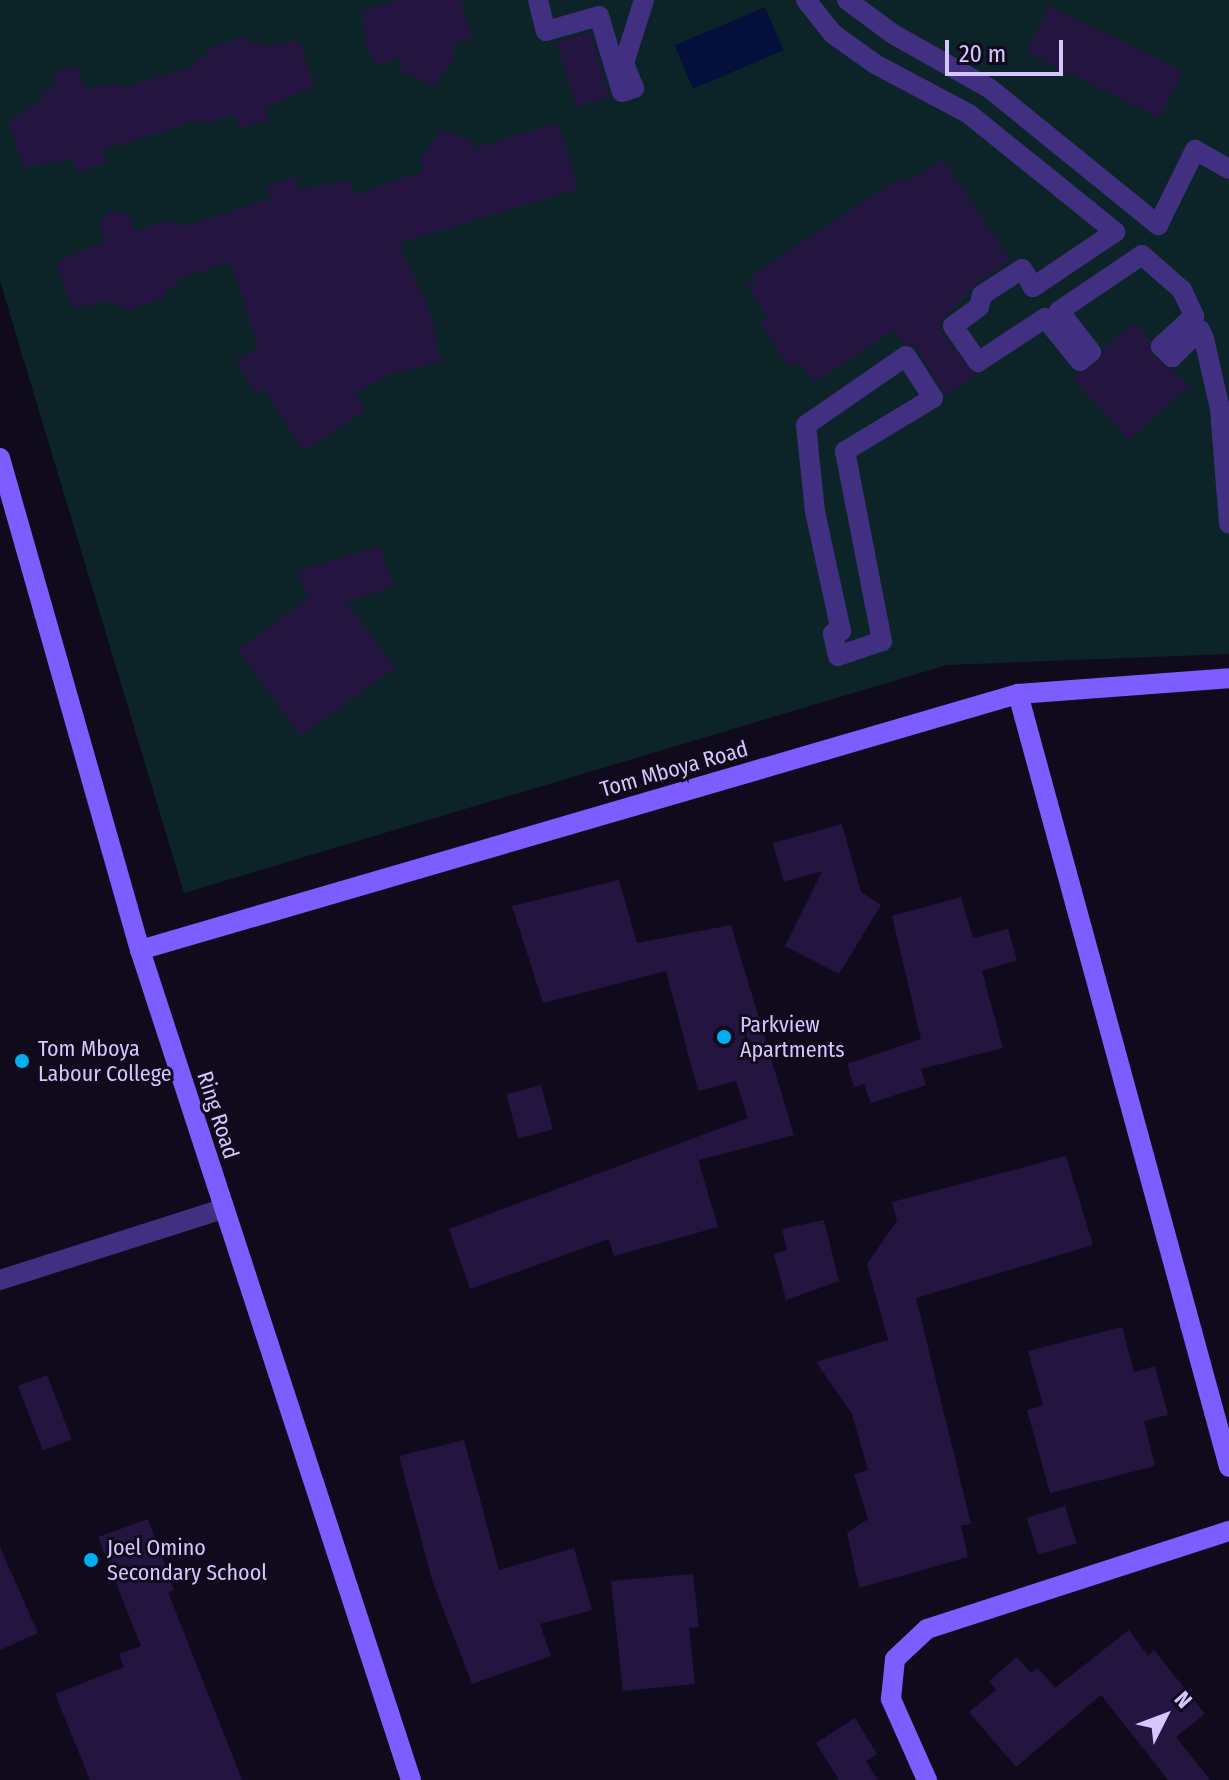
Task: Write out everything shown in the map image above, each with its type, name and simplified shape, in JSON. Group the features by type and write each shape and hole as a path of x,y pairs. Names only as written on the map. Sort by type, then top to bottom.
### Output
{"street":[{"path":"538,0 546,31 599,16 622,92 634,88 624,63 644,0"},
{"path":"806,0 833,34 875,64 969,114 1115,232 1033,287 1022,269 982,295 979,307 953,326 978,362 1045,318 1080,361 1091,352 1059,311 1142,255 1182,290 1194,316 1161,346 1172,357 1200,330 1204,339 1220,409 1229,524"},
{"path":"847,0 893,34 989,88 1158,225 1195,150 1229,169"},
{"path":"906,356 933,398 845,451 882,641 838,656 833,634 841,631 813,498 806,425 906,356"},
{"name":"Ring Road","path":"0,458 140,950 411,1780"},
{"name":"Tom Mboya Road","path":"140,950 1018,694 1229,678"},
{"path":"1018,694 1229,1467"},
{"path":"0,1280 223,1209"},
{"path":"927,1780 891,1699 895,1659 927,1629 1229,1531"}],"green space":[{"path":"0,0 1229,0 1229,654 947,665 184,893 0,281"}],"shaded area":[{"path":"765,7 783,50 693,89 675,45"}],"building":[{"path":"398,0 461,0 472,38 452,43 456,56 434,85 403,73 399,58 377,65 367,50 361,11"},
{"path":"1049,6 1183,71 1160,118 1026,53"},
{"path":"590,32 610,97 576,107 557,42"},
{"path":"245,37 248,44 260,41 261,47 300,41 314,87 266,107 270,120 239,128 235,115 205,124 203,119 102,150 106,163 76,173 73,158 23,168 9,121 44,99 42,92 56,87 53,72 77,66 84,88 121,83 123,88 197,65 195,59 208,56 206,49"},
{"path":"558,123 578,189 399,243 429,309 441,362 390,374 355,394 366,411 303,451 265,390 255,392 236,361 258,347 231,262 175,280 177,286 164,290 166,298 127,310 111,301 72,308 57,262 105,241 99,224 110,210 129,215 134,231 165,221 185,226 270,199 266,186 295,176 299,190 349,179 354,195 424,171 420,159 441,130 472,140 474,148"},
{"path":"943,159 1011,260 975,284 941,321 942,333 976,375 945,395 917,349 903,344 894,330 814,383 799,361 789,367 760,323 768,318 747,286 756,280 752,275 904,176 908,182"},
{"path":"1134,322 1150,340 1152,355 1190,385 1129,440 1072,377 1099,362 1103,349"},
{"path":"380,546 393,587 347,602 395,668 300,736 238,649 308,599 298,571"},
{"path":"842,824 861,892 881,905 839,974 785,946 822,871 784,882 773,843"},
{"path":"619,880 637,943 731,925 794,1135 699,1160 695,1149 718,1227 614,1256 609,1239 470,1289 449,1229 748,1118 736,1081 698,1091 666,971 543,1003 512,906"},
{"path":"961,897 973,938 1008,929 1017,960 982,971 1003,1048 921,1069 926,1085 871,1103 864,1084 854,1087 847,1064 921,1039 892,916"},
{"path":"541,1085 553,1129 518,1139 506,1094"},
{"path":"1066,1156 1093,1245 916,1298 971,1524 961,1526 968,1557 859,1588 847,1533 868,1519 854,1474 868,1470 852,1414 816,1362 888,1340 867,1264 897,1221 892,1202"},
{"path":"824,1220 839,1281 786,1300 774,1254 787,1250 782,1229"},
{"path":"1122,1327 1134,1372 1155,1366 1168,1415 1144,1421 1155,1466 1050,1493 1027,1410 1043,1405 1028,1351"},
{"path":"47,1375 72,1439 43,1451 18,1386"},
{"path":"464,1440 499,1570 574,1548 592,1610 540,1624 551,1656 472,1684 432,1580 399,1456"},
{"path":"1065,1506 1076,1543 1038,1555 1027,1518"},
{"path":"148,1519 174,1590 168,1592 242,1780 90,1780 55,1694 124,1667 119,1654 141,1646 98,1537"},
{"path":"0,1547 38,1633 0,1650"},
{"path":"693,1574 699,1627 689,1628 695,1684 623,1691 611,1581"},
{"path":"1129,1630 1148,1656 1154,1650 1205,1714 1176,1737 1210,1780 1168,1780 1101,1695 1016,1767 969,1712 996,1690 989,1681 1017,1657 1031,1673 1038,1668 1055,1688"},
{"path":"855,1718 877,1754 866,1761 878,1780 839,1780 816,1743"}],"place":[{"name":"Parkview Apartments","path":"724,1037"},
{"name":"Tom Mboya Labour College","path":"22,1061"},
{"name":"Joel Omino Secondary School","path":"91,1560"}]}
